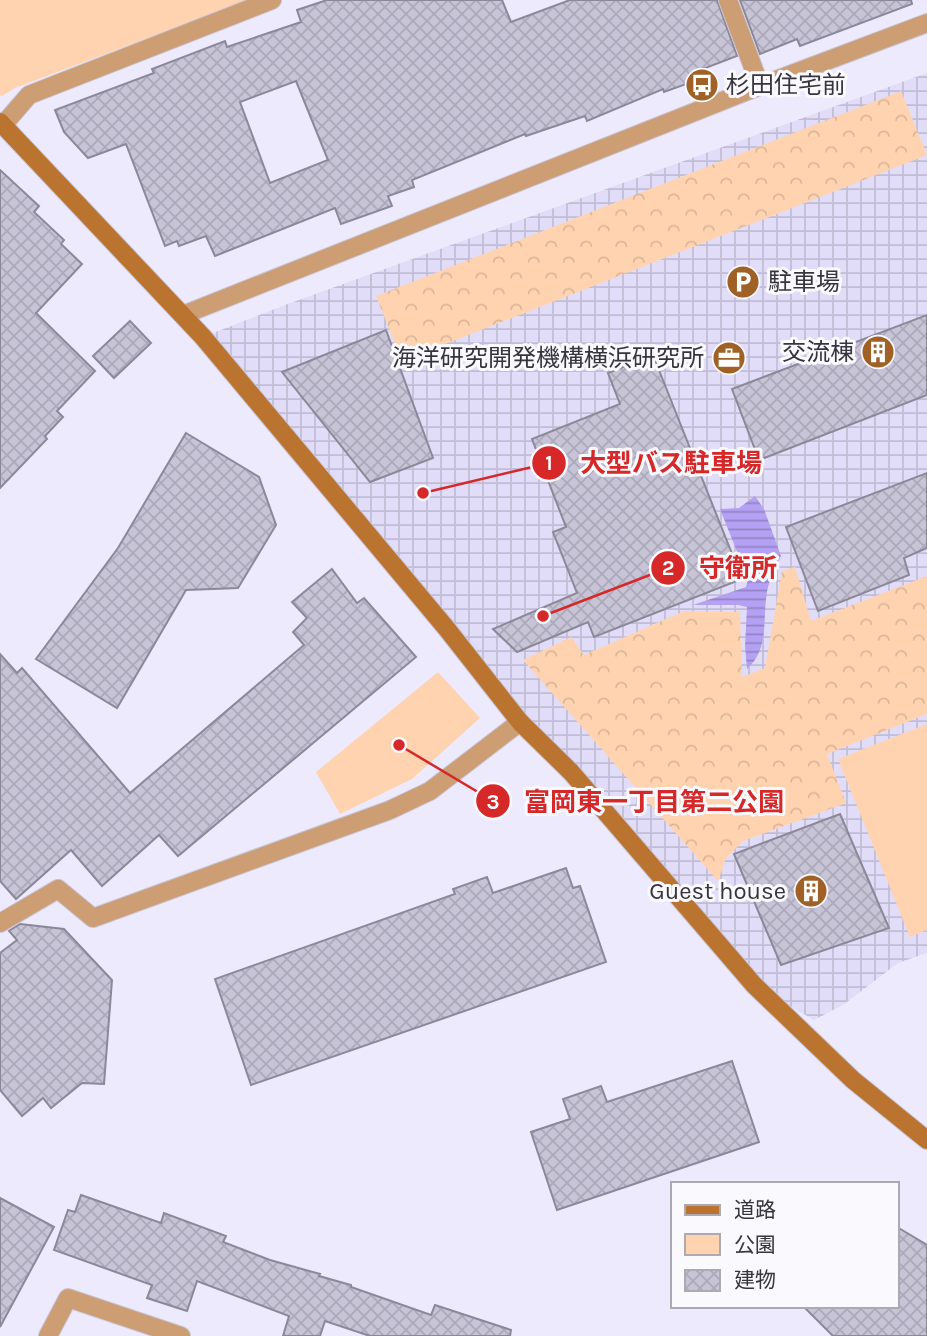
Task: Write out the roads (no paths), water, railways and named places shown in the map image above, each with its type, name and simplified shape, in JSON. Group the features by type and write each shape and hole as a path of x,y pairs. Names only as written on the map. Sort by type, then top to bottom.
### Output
{"street":[{"path":"272,0 29,95 2,123 183,315 447,629 520,722 571,772 754,985 853,1080 927,1140"},
{"path":"727,0 760,86"},
{"path":"183,315 760,86 927,23"},
{"path":"0,923 58,889 93,918 390,810 430,791 520,722"},
{"path":"48,1336 68,1298 181,1336"}],"place":[{"name":"杉田住宅前","path":"702,85"},
{"name":"駐車場","path":"743,282"},
{"name":"交流棟","path":"878,352"},
{"name":"海洋研究開発機構横浜研究所","path":"729,358"},
{"name":"大型バス駐車場","path":"423,493"},
{"name":"守衛所","path":"543,616"},
{"name":"富岡東一丁目第二公園","path":"399,745"},
{"name":"Guest house","path":"811,891"}]}
